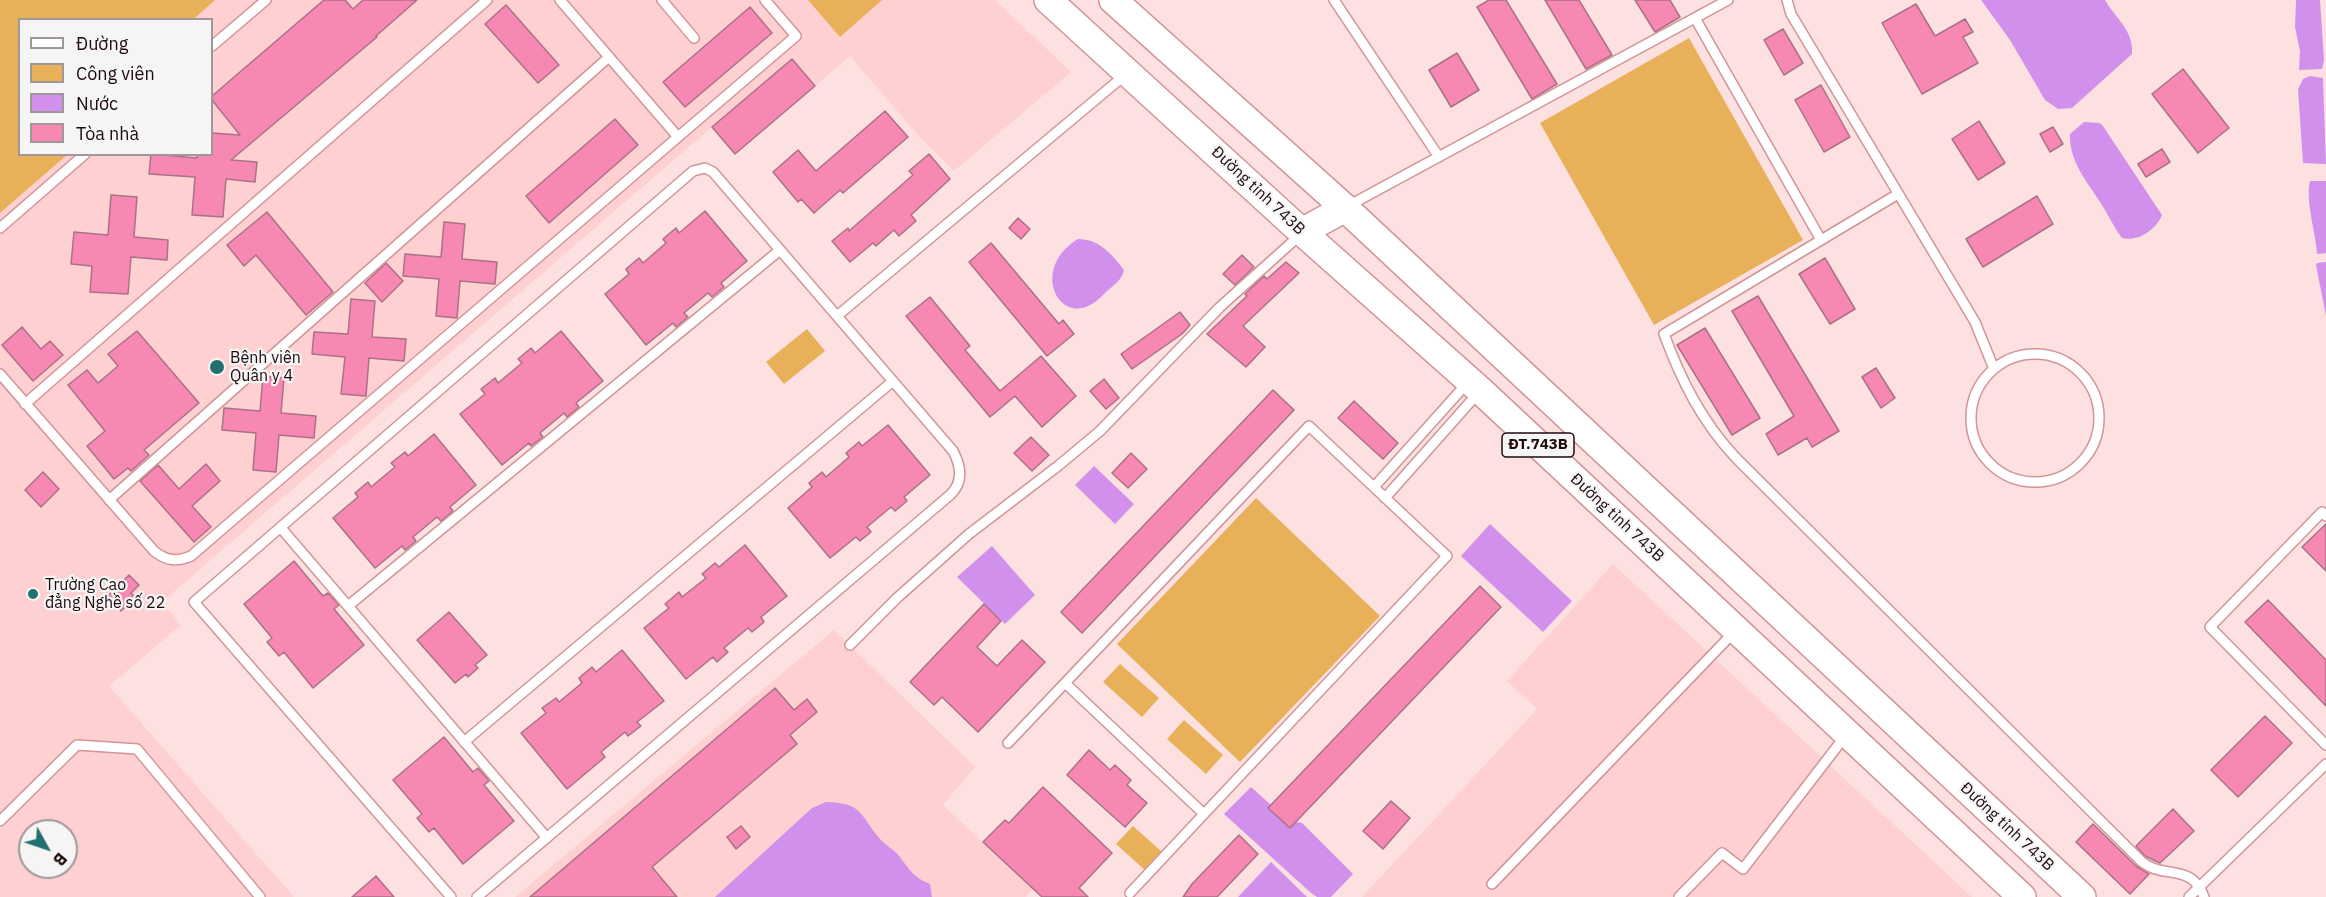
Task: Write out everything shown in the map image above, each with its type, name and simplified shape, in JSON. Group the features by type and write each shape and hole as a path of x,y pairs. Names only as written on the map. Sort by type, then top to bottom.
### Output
{"main road":[{"name":"Đường tỉnh 743B","path":"1048,0 1475,386 2022,897"},
{"name":"Đường tỉnh 743B","path":"1113,0 1345,208 2082,897"},
{"path":"1302,232 1345,208"}],"lane":[{"path":"213,45 266,0"},
{"path":"26,404 487,0"},
{"path":"560,0 678,137"},
{"path":"662,0 694,38"},
{"path":"0,374 159,555 177,560 191,556 796,36 765,0"},
{"path":"1334,0 1438,157"},
{"path":"1345,208 1728,0"},
{"path":"1787,0 1791,14 1975,322 1994,369"},
{"path":"1695,18 1821,240"},
{"path":"109,500 609,57"},
{"path":"837,316 1129,72"},
{"path":"0,228 84,156"},
{"path":"451,897 194,602 696,169 705,168 713,172 953,451 960,466 955,490 477,897"},
{"path":"1898,194 1664,334 1683,381 1700,414 1736,458 2140,861 2155,869 2185,875 2200,886 2204,897"},
{"path":"850,645 897,598 969,534 1100,431 1220,307 1302,232"},
{"path":"348,606 780,250"},
{"path":"2042,354 2067,362 2077,369 2093,390 2099,415 2095,440 2081,462 2060,477 2034,482 2009,476 1988,462 1975,440 1971,414 1978,389 1994,369 2016,357 2042,354"},
{"path":"464,742 893,381"},
{"path":"1374,487 1475,386"},
{"path":"1385,498 1475,386"},
{"path":"1008,743 1309,426 1447,556 1130,893"},
{"path":"2326,516 2322,513 2210,627 2326,745"},
{"path":"281,528 547,838"},
{"path":"1492,884 1737,630"},
{"path":"1065,683 1204,814"},
{"path":"1679,897 1722,853 1743,869 1848,733"},
{"path":"0,821 77,745 137,749 260,897"},
{"path":"2189,897 2326,764"}],"shaded area":[{"name":"Bệnh viên Quân y 4","path":"215,0 995,0 1071,72 954,171 918,135 850,56 735,154 712,127 162,602 181,625 109,686 294,897 0,897 0,213 66,156 213,156 213,18 195,18"},
{"path":"1613,564 1972,897 1362,897 1537,709 1507,681"},
{"path":"834,630 975,767 943,805 1033,889 1026,897 515,897"}],"green space":[{"path":"0,0 215,0 195,18 18,18 18,156 66,156 0,213"},
{"path":"808,0 882,0 840,37"},
{"path":"1689,38 1803,240 1654,325 1540,123"},
{"path":"807,329 825,351 784,384 766,362"},
{"path":"1256,498 1380,616 1240,762 1117,644"},
{"path":"1120,664 1159,698 1142,717 1103,682"},
{"path":"1184,720 1223,755 1206,774 1167,739"},
{"path":"1133,826 1162,852 1146,871 1116,844"}],"water":[{"path":"1981,0 2105,0 2127,32 2132,54 2072,108 2058,109 2045,100 2010,40"},
{"path":"2296,0 2320,0 2324,60 2322,69 2299,70 2300,51 2295,27"},
{"path":"2310,76 2323,78 2326,164 2303,163 2298,89 2303,79"},
{"path":"2084,122 2100,123 2103,126 2162,215 2146,234 2128,239 2122,238 2079,170 2072,153 2070,134"},
{"path":"2310,181 2326,181 2326,253 2317,254 2309,198"},
{"path":"1078,239 1099,245 1110,253 1124,270 1117,282 1098,300 1080,308 1069,307 1060,300 1054,290 1052,278 1055,264 1063,251"},
{"path":"2326,262 2326,316 2316,265"},
{"path":"1094,466 1134,504 1115,524 1075,485"},
{"path":"1490,524 1572,601 1543,632 1461,556"},
{"path":"992,546 1035,595 1005,624 957,577"},
{"path":"1251,787 1271,805 1269,808 1290,828 1296,822 1302,823 1353,874 1331,897 1317,897 1311,893 1224,814"},
{"path":"826,802 848,805 860,812 881,840 897,854 912,873 930,884 932,897 715,897 812,808"},
{"path":"1271,862 1307,897 1238,897"}],"building":[{"path":"324,0 345,0 353,9 363,0 417,0 377,37 231,160 257,162 255,182 226,179 223,217 192,215 195,177 149,174 151,156 197,158 197,156 213,156 213,133 240,135 213,101 213,95"},
{"path":"1489,0 1506,0 1557,84 1532,99 1477,7"},
{"path":"1545,0 1579,0 1612,55 1586,69"},
{"path":"1635,0 1670,0 1680,17 1655,32"},
{"path":"1916,4 1935,36 1965,19 1973,32 1963,37 1978,63 1922,94 1882,23"},
{"path":"506,5 559,65 538,83 485,24"},
{"path":"750,7 772,33 685,107 663,82"},
{"path":"1783,29 1803,63 1784,75 1764,40"},
{"path":"1457,53 1479,90 1451,107 1429,70"},
{"path":"792,59 815,86 735,154 712,127"},
{"path":"2183,69 2229,128 2198,153 2152,94"},
{"path":"1821,85 1850,137 1824,152 1795,100"},
{"path":"885,111 908,137 843,193 840,190 814,213 801,199 798,202 773,172 798,150 816,171"},
{"path":"615,119 638,145 549,223 526,196"},
{"path":"1979,121 2005,163 1978,180 1952,139"},
{"path":"2053,127 2063,144 2050,152 2040,134"},
{"path":"2162,149 2170,162 2146,177 2138,164"},
{"path":"929,154 950,179 911,215 916,221 899,236 894,230 876,246 873,243 850,262 832,241 848,228 849,231 913,175 909,171"},
{"path":"111,195 137,197 134,237 168,240 167,260 131,257 128,294 90,292 92,266 71,264 74,232 108,235"},
{"path":"2037,196 2053,224 1983,267 1966,239"},
{"path":"705,211 747,261 721,283 724,287 712,297 708,293 684,313 688,317 676,327 673,323 646,345 605,294 629,274 626,269 639,258 643,263 666,243 663,239 676,228 679,233"},
{"path":"267,212 333,292 306,315 256,255 244,266 227,245"},
{"path":"1018,218 1030,229 1021,239 1009,228"},
{"path":"444,222 465,224 462,259 497,262 495,284 460,281 457,318 436,316 439,279 403,276 405,254 441,257"},
{"path":"991,243 1059,324 1063,320 1074,334 1047,356 969,262"},
{"path":"1242,255 1254,267 1235,285 1223,274"},
{"path":"1825,258 1855,309 1830,324 1799,274"},
{"path":"1286,262 1299,273 1243,326 1265,347 1246,367 1207,334 1247,296 1245,294 1264,276 1267,279"},
{"path":"386,263 403,281 382,302 365,283"},
{"path":"1758,296 1839,431 1812,447 1807,438 1778,455 1766,434 1794,416 1732,311"},
{"path":"930,297 970,346 965,350 1000,391 1041,356 1076,396 1042,427 1015,396 990,417 906,316"},
{"path":"351,299 375,301 372,337 406,339 404,361 369,358 366,396 341,394 345,357 312,354 314,332 348,334"},
{"path":"1180,312 1190,325 1182,334 1132,369 1121,354"},
{"path":"22,327 41,349 50,341 63,355 33,381 2,345"},
{"path":"1705,328 1760,418 1732,435 1677,345"},
{"path":"137,331 199,403 144,450 149,455 131,471 128,468 114,479 87,446 105,431 68,385 87,370 98,383 118,366 108,354"},
{"path":"561,331 603,381 576,403 579,407 567,417 564,413 540,433 543,437 531,446 529,443 502,465 460,414 485,394 481,389 495,378 498,383 522,363 518,359 531,348 535,353"},
{"path":"1876,368 1895,398 1881,408 1862,377"},
{"path":"263,376 284,378 281,413 316,416 314,438 279,435 276,472 253,470 256,433 222,430 224,408 260,411"},
{"path":"1104,379 1119,398 1106,409 1090,391"},
{"path":"1273,390 1294,410 1082,633 1061,612"},
{"path":"1354,401 1398,443 1383,459 1338,418"},
{"path":"888,425 930,475 904,497 907,501 895,511 891,507 867,527 871,532 860,541 856,537 830,558 788,508 812,487 809,483 822,472 826,477 849,457 846,453 859,442 862,446"},
{"path":"434,434 476,485 450,507 453,511 441,521 437,517 413,537 416,541 405,550 402,546 375,568 333,518 358,497 355,493 368,482 371,487 395,467 391,463 405,452 408,456"},
{"path":"1031,437 1049,455 1032,471 1014,453"},
{"path":"1131,453 1147,469 1128,488 1112,473"},
{"path":"206,464 220,481 192,506 211,527 194,542 140,481 158,465 179,489"},
{"path":"43,472 59,489 41,507 25,490"},
{"path":"2326,524 2326,571 2302,547"},
{"path":"745,545 787,596 761,617 764,622 752,632 748,628 724,648 728,652 717,662 713,657 686,679 644,628 669,608 665,604 679,592 682,597 706,578 702,574 715,563 719,567"},
{"path":"294,561 323,596 328,593 339,605 334,609 364,645 313,688 284,652 279,656 267,642 272,638 244,604"},
{"path":"129,575 139,585 131,593 135,597 121,611 107,597"},
{"path":"1480,586 1501,607 1290,828 1268,808"},
{"path":"2268,600 2326,660 2326,706 2245,622"},
{"path":"984,604 1001,621 977,647 997,666 1022,640 1045,662 978,732 942,697 934,705 910,682"},
{"path":"449,612 487,655 475,665 478,668 468,677 466,674 455,683 417,640"},
{"path":"622,650 664,701 637,722 641,726 628,736 625,732 601,752 605,757 567,789 521,733 546,713 542,708 556,698 559,702 582,683 579,678 592,667 596,672"},
{"path":"775,688 794,710 807,699 817,712 790,735 797,744 652,867 677,897 530,897"},
{"path":"2265,716 2292,743 2238,797 2211,770"},
{"path":"444,737 473,772 478,768 489,781 484,785 514,821 463,864 434,828 429,832 417,818 422,814 393,780"},
{"path":"1089,750 1110,770 1115,765 1131,780 1127,785 1147,803 1125,827 1067,775"},
{"path":"1043,787 1112,853 1079,888 1088,897 1042,897 983,842 1005,820 1009,823"},
{"path":"1391,801 1410,818 1383,849 1363,831"},
{"path":"2173,809 2194,831 2160,863 2145,856 2136,846"},
{"path":"2093,824 2136,866 2149,874 2130,894 2076,842"},
{"path":"741,826 750,837 736,849 727,837"},
{"path":"1239,835 1258,854 1217,897 1183,897 1192,884"},
{"path":"376,876 394,897 352,897"}],"place":[{"name":"Bệnh viên Quân y 4","path":"217,367"},
{"name":"Trường Cao đẳng Nghề số 22","path":"33,594"}]}
